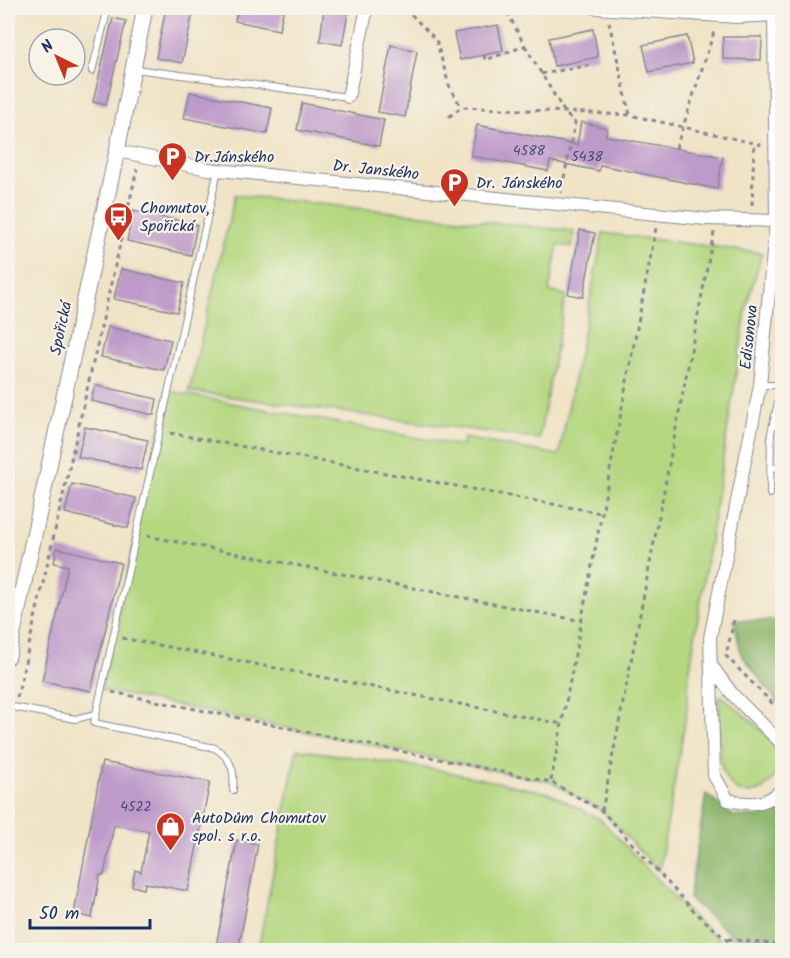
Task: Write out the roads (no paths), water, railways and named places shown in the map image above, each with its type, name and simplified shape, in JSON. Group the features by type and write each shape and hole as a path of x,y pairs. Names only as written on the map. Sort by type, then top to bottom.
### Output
{"street":[{"name":"Spořická","path":"8,656 117,151 143,8"},
{"path":"348,97 367,8"},
{"path":"601,8 720,16 774,11"},
{"name":"Edisonova","path":"774,11 776,221 760,385 710,638 714,775 728,800 746,804 772,800 783,789"},
{"name":"Dr. Janského","path":"117,151 218,170 659,214 776,221"},
{"path":"711,665 733,695 783,744"}],"lane":[{"path":"92,71 108,8"},
{"path":"131,69 348,97"},
{"path":"218,170 94,723 215,748 226,755 232,765 235,775 233,790"},
{"path":"760,385 782,385 771,433 770,494"},
{"path":"770,468 783,467"},
{"path":"11,706 75,719 96,714"}],"place":[{"name":"Dr.Jánského","path":"173,182"},
{"name":"Dr. Jánského","path":"455,208"},
{"name":"Chomutov, Spořická","path":"119,242"},
{"name":"AutoDům Chomutov spol. s r.o.","path":"171,852"}]}
